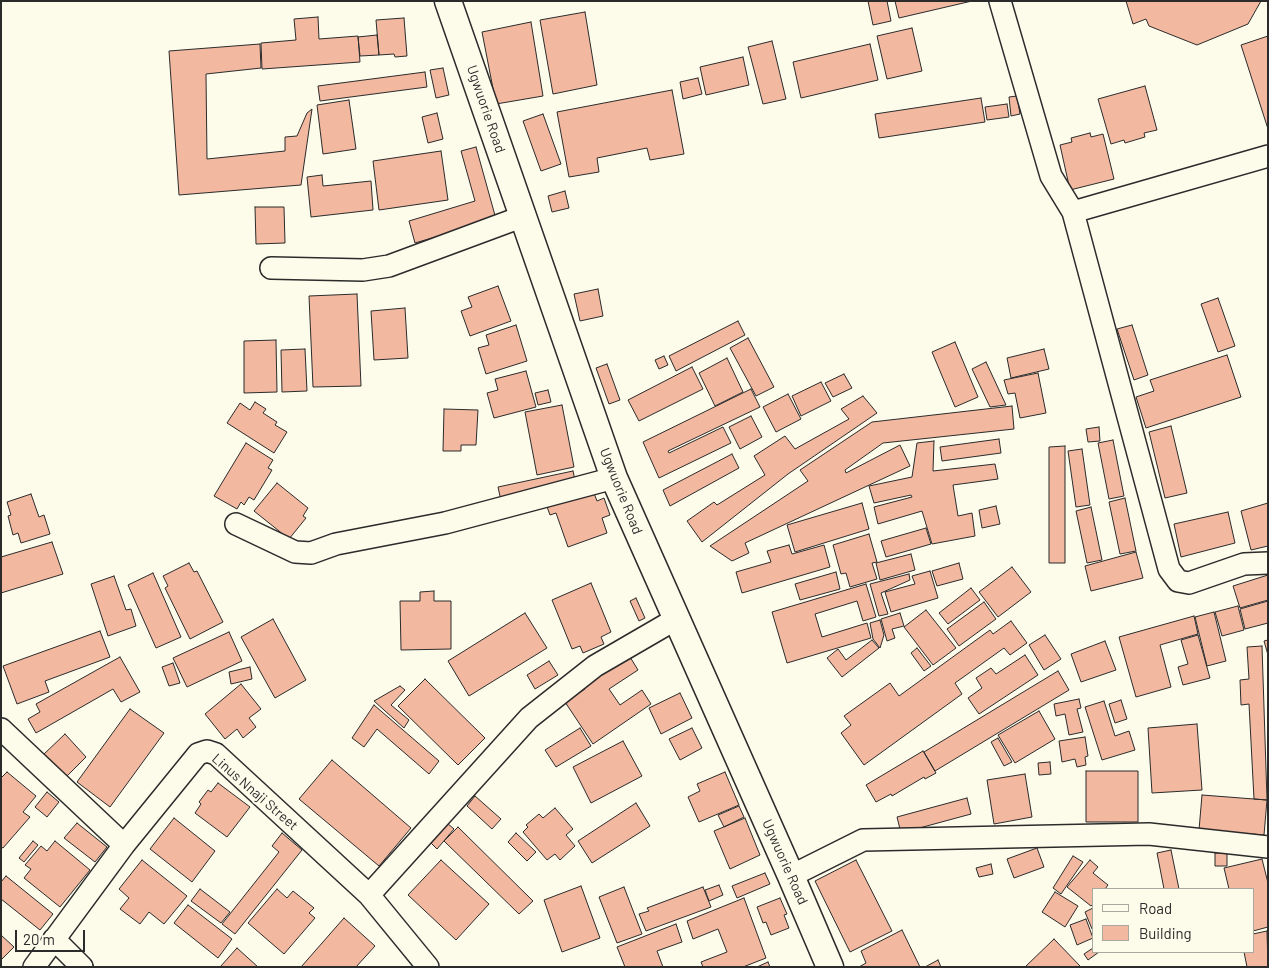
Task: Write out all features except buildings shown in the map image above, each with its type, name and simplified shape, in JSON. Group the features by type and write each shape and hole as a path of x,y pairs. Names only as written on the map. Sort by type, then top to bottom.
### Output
{"street":[{"name":"Ugwuorie Road","path":"448,1 614,478 830,967"},
{"path":"1000,1 1050,176 1073,212 1169,569 1178,581 1190,583 1244,564 1268,563"},
{"path":"1073,212 1268,156"},
{"path":"271,268 363,270 389,266 524,216"},
{"path":"236,524 296,552 311,553 336,544 445,523 614,478"},
{"path":"370,895 528,718 595,666 676,619"},
{"path":"1,729 124,845"},
{"name":"Linus Nnaji Street","path":"34,967 124,845 198,754 207,751 216,754 370,895 428,967"},
{"path":"791,876 863,840 1149,834 1268,847"},
{"path":"54,939 82,967"}]}
